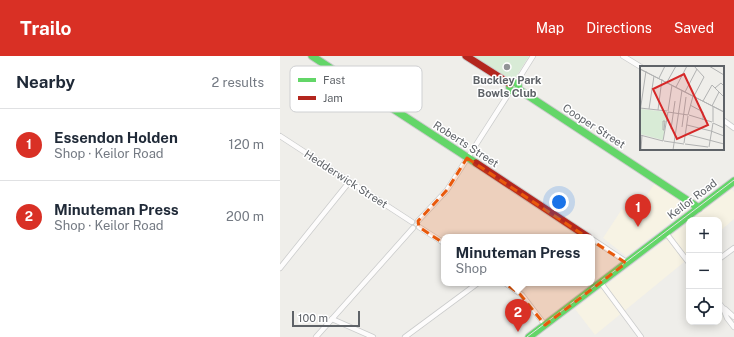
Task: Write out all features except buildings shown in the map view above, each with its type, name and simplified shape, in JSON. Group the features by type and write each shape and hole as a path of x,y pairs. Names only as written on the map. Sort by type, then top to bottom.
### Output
{"street":[{"name":"Roberts Street","path":"312,56 327,66"},
{"name":"Cooper Street","path":"466,56 699,208"},
{"path":"316,337 412,228 412,222 415,220 418,221 447,190 533,56"},
{"path":"623,56 640,67"},
{"name":"Roberts Street","path":"397,112 583,234"},
{"path":"724,121 734,128"},
{"path":"280,143 282,137"},
{"name":"Hedderwick Street","path":"282,137 412,222"},
{"path":"280,268 350,181"},
{"name":"Keilor Road","path":"534,336 545,325 733,183"},
{"path":"418,221 420,223 419,227"},
{"path":"412,228 415,229 419,227 441,241"},
{"path":"666,233 686,259"},
{"path":"595,241 626,263"},
{"path":"722,257 734,248"},
{"path":"600,283 641,337"},
{"path":"405,337 474,286"},
{"path":"509,286 522,295 545,325"},
{"path":"723,308 734,317"},
{"path":"723,308 727,318 734,327"},
{"path":"332,319 373,337"}],"highlighted area":[{"path":"467,158 626,263 545,325 519,293 419,227 418,221 447,190"}],"shaded area":[{"path":"655,183 691,207 626,256 603,238 622,209 634,215"},
{"path":"732,189 734,192 734,219 722,229 722,217 695,217"},
{"path":"686,224 686,260 595,335 575,309"}],"green space":[{"name":"Buckley Park Bowls Club","path":"473,56 529,56 514,80 510,81"}],"tram line":[{"path":"595,285 734,180"},
{"path":"527,337 594,286"}],"traffic: fast":[{"path":"312,56 327,66"},
{"path":"512,83 516,83 518,87 516,91 512,91 510,89 510,85 512,83"},
{"path":"518,89 699,208"},
{"path":"398,112 476,163"},
{"path":"529,337 734,181"}],"traffic: jam":[{"path":"466,56 510,84"},
{"path":"476,163 583,234"}],"place":[{"name":"Buckley Park Bowls Club","path":"507,67"},
{"name":"Essendon Holden","path":"638,227"},
{"name":"Minuteman Press","path":"518,332"}]}
